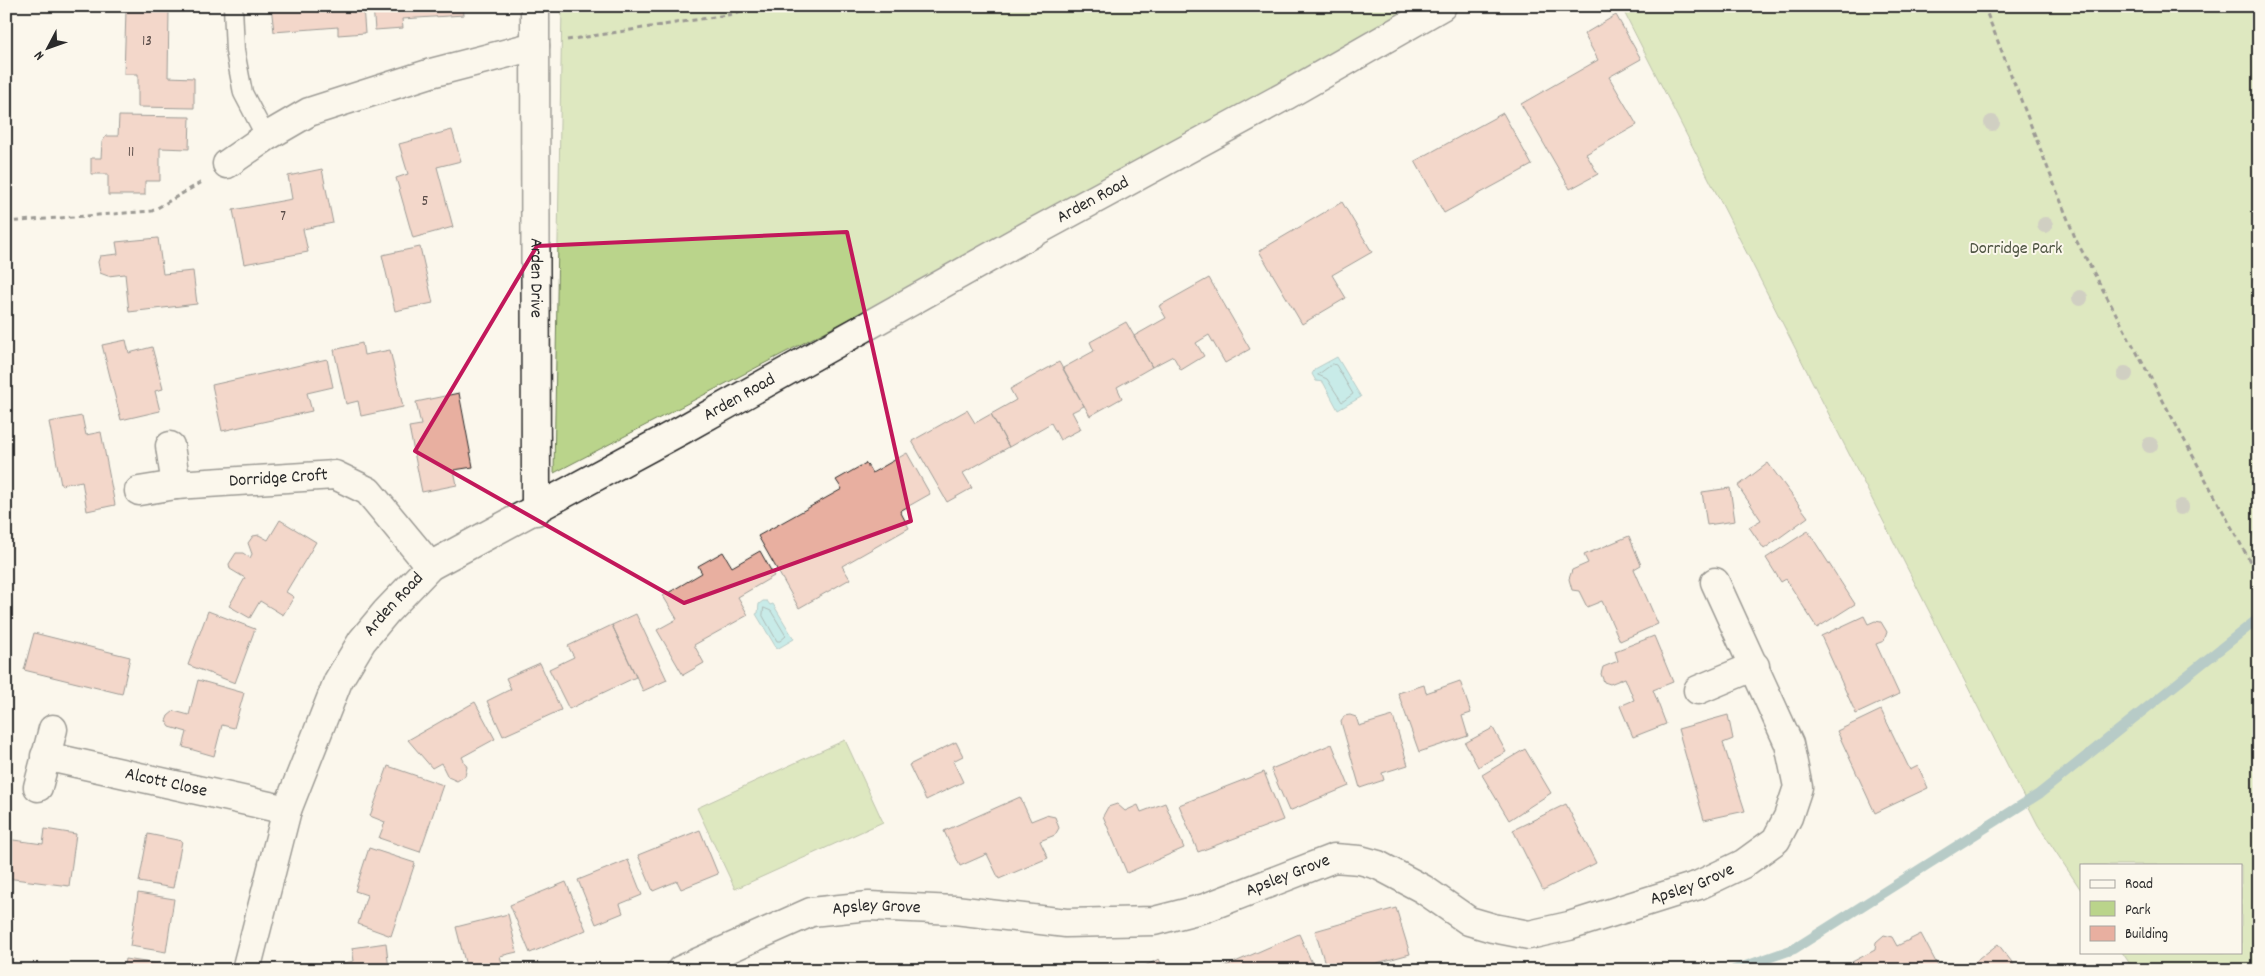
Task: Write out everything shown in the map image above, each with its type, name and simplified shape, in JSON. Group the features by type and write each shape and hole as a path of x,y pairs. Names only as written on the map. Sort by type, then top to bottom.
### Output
{"street":[{"name":"Arden Drive","path":"535,6 536,511"},
{"name":"Arden Road","path":"246,970 287,810 338,681 362,641 386,612 430,566 536,511 1031,234 1285,96 1442,6"},
{"path":"227,164 266,137 309,112 430,73 535,46"},
{"path":"170,446 176,485"},
{"name":"Dorridge Croft","path":"139,491 176,485 335,475 368,491 430,566"},
{"name":"Apsley Grove","path":"681,970 812,912 869,906 955,910 1066,923 1154,921 1205,908 1334,858 1360,860 1378,865 1423,889 1470,921 1493,928 1529,935 1569,926 1699,886 1743,864 1776,840 1788,817 1798,787 1789,744 1715,582"},
{"path":"1698,690 1755,666"},
{"path":"38,787 44,756 53,729"},
{"name":"Alcott Close","path":"44,756 287,810"}],"lane":[{"path":"233,6 235,51 243,93 266,137"}],"path":[{"path":"535,46 733,14 753,6"},
{"path":"1984,6 2076,240 2254,572 2259,578"},
{"path":"6,222 152,211 200,184 227,164"}],"highlighted area":[{"path":"847,232 911,521 684,603 415,451 537,246"}],"green space":[{"path":"562,6 1419,6 1026,227 554,473"},
{"name":"Dorridge Park","path":"1621,6 2259,6 2259,970 2134,970 2123,954 2242,954 2242,864 2080,864 2080,888 2038,825"},
{"path":"845,740 883,822 735,889 697,808"}],"water":[{"path":"1337,357 1361,397 1338,410 1323,382 1316,381 1312,374 1315,369"},
{"path":"767,601 770,605 773,604 794,639 777,649 756,614 758,613 759,604"}],"building":[{"path":"271,6 363,6 365,33 338,35 338,27 274,32"},
{"path":"373,6 463,6 464,15 402,19 403,28 375,30"},
{"path":"126,10 169,11 168,77 194,78 194,108 138,107 138,74 124,74"},
{"path":"1616,15 1641,59 1609,77 1637,125 1586,154 1598,174 1570,189 1521,104 1598,60 1584,34"},
{"path":"1503,113 1532,165 1444,213 1415,161"},
{"path":"119,116 190,117 189,149 160,148 160,181 145,181 145,195 108,195 108,174 91,174 91,158 101,158 102,142 106,136 118,136"},
{"path":"452,130 461,161 437,167 453,227 413,238 396,178 408,174 399,144"},
{"path":"322,169 333,223 303,229 308,252 244,264 233,210 292,199 288,176"},
{"path":"1342,202 1372,252 1332,275 1346,298 1302,324 1259,251"},
{"path":"158,238 163,274 193,271 197,304 129,312 125,274 108,276 100,273 98,262 100,256 118,254 116,242"},
{"path":"420,247 433,303 395,311 382,255"},
{"path":"1209,278 1250,349 1225,363 1209,335 1196,343 1204,356 1181,370 1173,356 1152,367 1134,336 1166,318 1159,306"},
{"path":"1126,322 1152,367 1117,387 1122,398 1090,416 1063,368 1094,351 1090,342"},
{"path":"126,340 129,353 152,347 163,389 155,391 160,411 121,420 102,345"},
{"path":"362,343 364,355 390,350 403,407 361,416 358,401 346,404 334,350"},
{"path":"327,359 333,387 307,393 312,411 222,431 212,385"},
{"path":"1059,362 1084,406 1072,412 1081,429 1060,440 1051,423 1009,447 991,414 1016,400 1010,389"},
{"path":"459,393 473,467 454,470 457,485 422,492 409,427 421,425 416,402"},
{"path":"967,410 975,423 991,414 1009,447 963,473 972,488 947,502 912,441"},
{"path":"82,416 86,435 101,432 115,505 87,511 82,481 61,485 49,422"},
{"path":"907,453 930,494 900,511 909,528 842,566 850,579 799,608 758,536 842,489 836,480 866,463 872,473"},
{"path":"1768,463 1808,517 1764,549 1749,527 1761,520 1738,486"},
{"path":"1730,488 1735,521 1707,525 1702,492"},
{"path":"280,520 316,542 286,592 294,597 283,615 260,601 250,618 229,606 245,578 230,569 229,564 236,553 243,553 250,558 252,554 248,543 253,536 259,535 268,540"},
{"path":"1808,531 1855,604 1817,628 1786,579 1781,582 1766,558"},
{"path":"1629,536 1641,565 1634,569 1658,624 1620,641 1602,601 1587,607 1579,591 1572,590 1569,579 1572,570 1588,563 1584,555"},
{"path":"760,551 774,576 738,597 748,615 694,645 704,663 683,675 657,630 677,619 663,596 702,573 698,566 723,552 732,567"},
{"path":"208,611 255,629 235,683 188,665"},
{"path":"636,614 667,680 643,691 612,625"},
{"path":"1864,616 1868,624 1875,621 1881,622 1887,632 1884,641 1876,644 1899,694 1856,714 1821,636"},
{"path":"612,625 636,677 569,709 549,669 574,657 568,646"},
{"path":"34,633 130,657 122,694 24,670"},
{"path":"1654,636 1673,682 1653,690 1666,724 1633,737 1620,706 1634,700 1625,678 1610,684 1604,682 1601,674 1603,667 1618,661 1615,651"},
{"path":"540,663 561,710 503,736 487,701 511,689 506,678"},
{"path":"198,680 244,693 234,728 222,725 214,756 183,747 187,732 170,727 166,721 168,716 174,711 189,715"},
{"path":"1460,681 1471,713 1462,716 1468,736 1419,752 1398,693 1424,685 1426,693"},
{"path":"475,702 495,739 462,757 467,767 465,776 457,781 448,777 441,763 432,768 408,740"},
{"path":"1881,710 1910,770 1918,766 1928,788 1875,813 1837,731"},
{"path":"1728,715 1733,739 1723,743 1745,811 1704,820 1678,729"},
{"path":"1344,716 1356,717 1359,726 1393,716 1408,765 1382,773 1384,780 1360,788 1341,722"},
{"path":"1493,728 1506,752 1478,767 1465,743"},
{"path":"956,742 963,756 953,761 963,782 926,800 909,765"},
{"path":"1332,744 1349,786 1289,811 1271,769"},
{"path":"1525,749 1551,793 1509,820 1482,775"},
{"path":"388,766 443,785 420,852 379,838 385,822 370,816"},
{"path":"1264,772 1283,820 1198,852 1179,805"},
{"path":"1020,797 1031,821 1046,815 1055,817 1059,828 1055,835 1040,841 1048,858 999,879 987,854 960,866 944,831"},
{"path":"1165,803 1184,848 1127,873 1103,816 1108,807 1117,804 1125,811 1138,805 1141,812"},
{"path":"1566,804 1596,863 1543,890 1513,830"},
{"path":"45,829 76,834 69,886 6,878 6,839 43,844"},
{"path":"700,830 718,874 681,889 677,881 653,891 638,855"},
{"path":"148,834 182,841 173,888 139,882"},
{"path":"369,848 415,863 391,936 358,924 367,895 355,891"},
{"path":"628,860 642,895 620,904 623,913 596,924 578,880"},
{"path":"566,882 586,930 530,953 510,905"},
{"path":"138,893 174,899 166,952 130,946"},
{"path":"1396,908 1410,954 1366,966 1367,970 1327,970 1315,931"},
{"path":"508,914 517,952 500,956 504,970 467,970 456,927"},
{"path":"1299,934 1315,970 1217,970"},
{"path":"1921,934 1940,970 1856,970 1852,962 1875,950 1876,942 1884,935 1892,937 1897,946"},
{"path":"386,943 389,970 345,970 344,963 354,961 352,948"},
{"path":"1998,944 2018,970 1965,970"},
{"path":"125,959 165,965 164,970 123,970"},
{"path":"1159,959 1165,970 1137,970"}],"waterway":[{"path":"1734,970 1794,949 2039,794 2259,618"}]}
